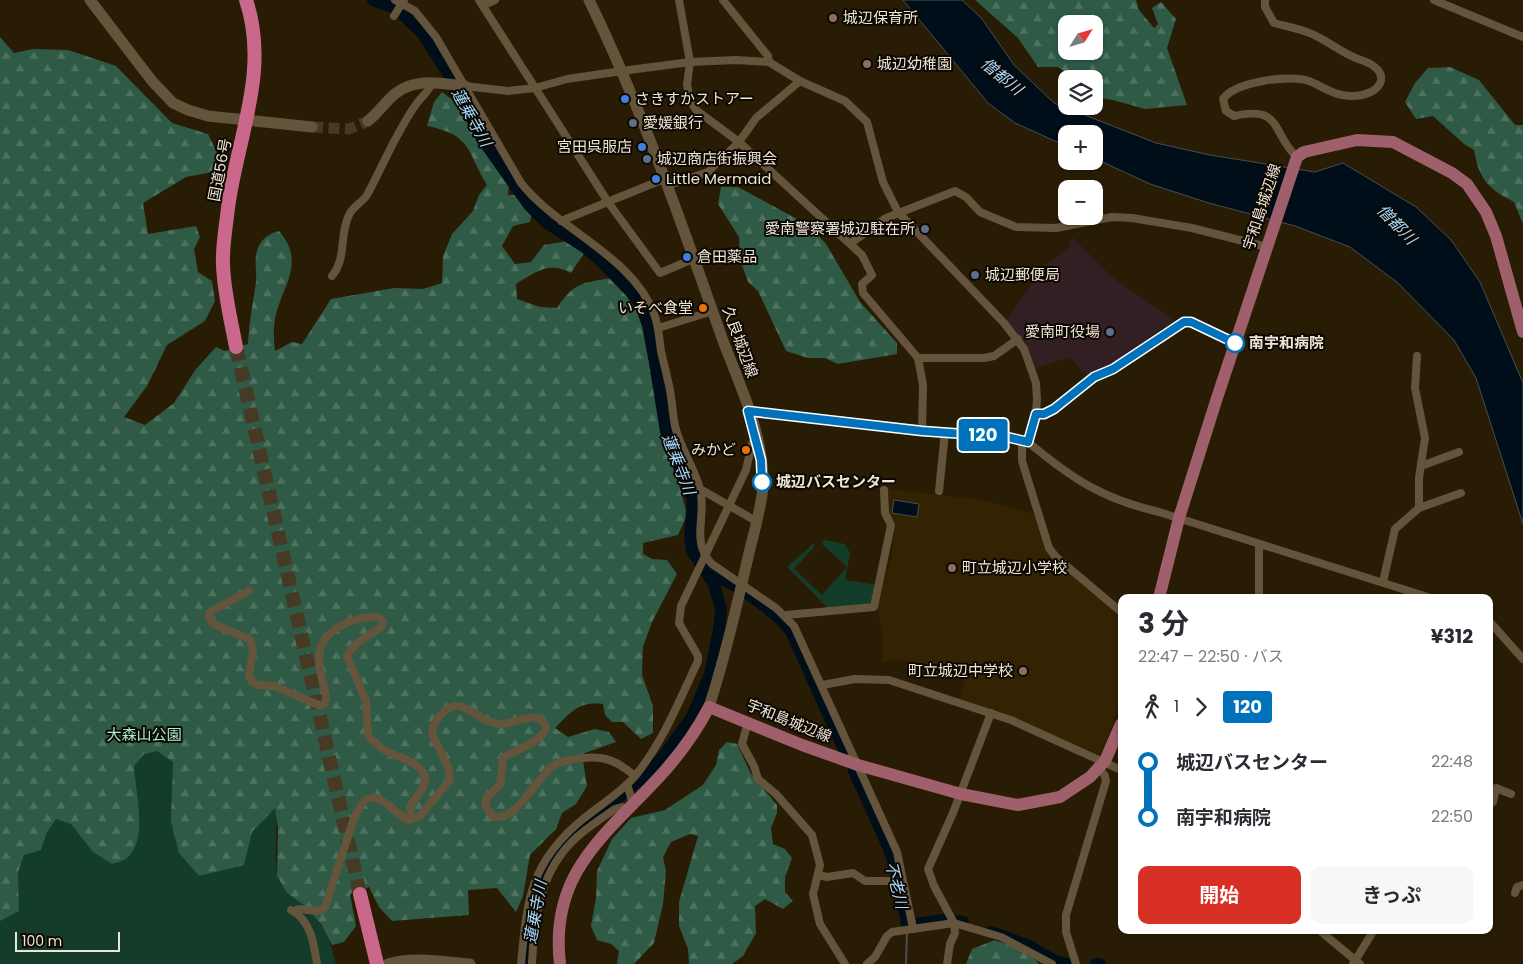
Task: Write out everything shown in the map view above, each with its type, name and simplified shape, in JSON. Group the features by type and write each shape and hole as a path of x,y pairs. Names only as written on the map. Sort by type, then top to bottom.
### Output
{"highway":[{"name":"国道56号","path":"236,347 228,310 223,264 228,207 255,75 256,51 253,26 246,0"},
{"path":"360,894 377,964"}],"main road":[{"path":"90,0 152,81 172,103 208,116 312,127"},
{"name":"久良城辺線","path":"589,0 622,71 713,311 748,411 757,439 761,460 763,486 756,521 742,585 710,707"},
{"path":"368,121 406,86 432,82 465,86"},
{"name":"宇和島城辺線","path":"1160,594 1179,518 1267,244 1295,159 1304,152 1357,140 1393,142 1452,173 1467,184 1486,212 1496,236 1523,332"},
{"path":"560,964 560,928 563,907 569,887 581,863 597,840 683,750 710,707"},
{"name":"宇和島城辺線","path":"710,707 802,745 858,765 961,794 998,803 1018,805 1038,803 1060,797 1074,789 1102,765 1118,730"},
{"path":"388,964 398,961 470,964"}],"street":[{"path":"495,0 482,3 534,88 608,202 660,273 693,259"},
{"path":"679,0 690,62 687,85 690,100 696,110 739,142 862,255 872,275 862,284 864,293 918,358 923,385 922,431"},
{"path":"723,0 768,56 769,62"},
{"path":"1265,0 1267,12 1274,23 1308,32 1346,56 1371,64 1379,70 1382,77 1381,85 1373,92 1356,96 1334,93 1307,80 1279,79 1239,86 1227,93 1223,99 1226,111 1234,116 1254,113 1264,115 1273,121 1295,159"},
{"path":"1434,0 1523,37"},
{"path":"394,16 401,1 415,11 436,37 521,183 541,206 595,244 642,291 655,315 675,427 683,452 700,489 699,532 701,548 705,557 786,615 802,641 897,852 913,928"},
{"path":"465,86 508,91 534,88 567,79 622,71 690,62 736,60 769,62 800,80 846,101 867,122 883,182 898,212 1018,339 1031,365 1036,383 1036,414 1025,441 1022,461 1050,548 1055,556 1118,609"},
{"path":"561,221 608,202 665,183 708,172 739,142 756,118 800,80"},
{"path":"332,276 341,260 344,228 350,214 367,196 391,145 418,101 431,87 432,82"},
{"path":"851,243 871,227 898,212 956,191 966,197 980,212 1016,227 1056,228 1112,217 1132,218 1192,228 1267,244"},
{"path":"658,328 713,311"},
{"path":"1036,414 1044,414 1054,409 1094,377 1113,369 1184,322 1191,322 1235,343"},
{"path":"918,358 984,358 994,356 1018,339"},
{"path":"1417,356 1415,388 1425,438 1419,478 1419,508"},
{"path":"748,411 922,431 1007,437 1025,441 1100,493 1126,504 1179,518 1416,594"},
{"path":"939,491 945,432"},
{"path":"521,964 529,901 533,882 540,867 563,836 635,776 660,743 698,661 698,656 679,623 678,618 681,606 746,470 752,443 757,439"},
{"path":"1421,466 1459,452"},
{"path":"700,489 756,521"},
{"path":"786,615 874,607 891,525 885,513 884,490"},
{"path":"1383,582 1395,529 1419,508 1461,493"},
{"path":"1259,544 1259,594"},
{"path":"249,591 210,612 209,617 213,624 250,639 253,651 249,676 252,682 257,685 274,686 321,706 325,704 326,698 319,659 320,649 330,634 342,624 368,616 378,617 383,621 382,626 375,632 352,646 347,656 366,701 368,735 384,750 417,766 425,777 424,786 410,807 412,819"},
{"path":"1493,625 1523,659"},
{"path":"822,685 855,679 889,680 991,713 1102,765 1118,769"},
{"path":"316,964 311,934 304,920 291,910 319,911 325,907 355,816 366,800 374,797 383,799 399,815 408,820 428,808 450,780 449,770 432,734 437,718 451,705 459,704 488,722 503,724 532,717 541,719 545,724 546,729 543,735 531,745 516,749 503,758 500,785 487,797 485,806 494,818 506,816 519,805 544,774 555,765 569,759 609,758 635,776"},
{"path":"948,964 950,944 955,933 954,923 931,882 928,869 961,794 991,713"},
{"path":"748,722 742,744 754,766 758,779 776,794 812,835 820,865 813,894 820,924 845,964"},
{"path":"1076,964 1066,932 1066,915 1106,781 1102,765"},
{"path":"532,964 533,935 542,891 550,869 578,836 615,810 622,807 630,807 627,784"},
{"path":"1493,802 1496,788 1511,794"},
{"path":"818,875 827,878 852,873 860,880 865,881 904,881"},
{"path":"1515,893 1517,887 1523,885"},
{"path":"867,964 881,950 887,936 892,932 954,923 1001,937 1042,961 1052,964"},
{"path":"1323,934 1356,963 1372,934"}],"shaded area":[{"path":"1072,237 1113,278 1178,322 1162,328 1118,360 1088,376 1069,357 1034,369 1019,336 1006,321 1040,272 1049,262 1069,248"},
{"path":"888,489 983,500 1034,514 1044,545 1049,553 1118,616 1118,709 1106,743 1099,755 993,710 959,700 967,673 897,659 881,662 883,642 877,603 892,554 895,524 888,513"}],"green space":[{"path":"975,0 1136,0 1139,10 1154,28 1158,24 1152,8 1161,2 1176,19 1167,48 1187,105 1145,109 1103,99 1103,70 1062,70 1058,67 1038,67 1018,38"},
{"path":"0,37 14,53 33,49 68,50 116,66 172,123 208,134 218,155 213,172 186,177 143,203 148,234 196,226 200,237 194,249 198,272 212,281 215,301 205,321 167,345 147,386 124,417 145,425 174,403 196,369 216,347 225,351 248,344 256,282 256,255 260,244 272,233 279,231 287,243 292,264 275,319 275,351 292,342 302,344 331,299 394,288 423,289 442,283 443,256 452,234 473,211 479,195 487,185 471,153 460,139 442,130 427,126 434,102 442,92 462,107 477,128 509,183 508,195 516,195 532,212 530,222 513,226 502,246 515,264 531,262 544,245 568,241 584,253 571,273 556,268 549,268 536,272 516,284 517,299 540,307 557,308 568,293 579,286 592,281 611,278 640,310 650,344 656,375 660,432 681,491 687,515 678,535 643,543 643,554 652,559 667,560 677,574 652,622 643,647 642,675 653,706 653,733 641,739 623,722 612,722 605,715 603,704 581,706 555,728 568,737 595,729 609,732 616,742 582,754 587,786 576,804 562,813 556,829 530,855 523,896 516,912 497,888 468,890 469,915 392,921 379,907 369,887 350,894 356,926 344,942 332,945 321,924 305,906 287,893 277,876 278,828 275,808 252,832 244,865 199,876 179,853 171,821 173,762 157,751 144,754 134,766 139,827 138,839 134,849 127,858 112,864 93,852 71,824 56,819 47,832 41,850 24,855 18,872 19,911 0,921"},
{"path":"1450,67 1479,80 1515,125 1523,125 1523,224 1514,202 1497,192 1482,176 1474,150 1464,144 1433,116 1416,119 1405,102 1415,83 1428,68"},
{"path":"721,187 738,187 808,225 826,244 860,302 897,343 897,354 838,364 825,358 808,358 786,351 758,291 748,282 740,259 739,237 718,204"},
{"path":"824,540 845,544 850,553 845,580 877,585 872,606 829,609 787,567 814,543 814,547 794,569 822,595 847,567 822,544"},
{"name":"大森山公園","path":"0,620 277,803 276,853 278,877 286,890 312,913 322,926 332,948 336,964 0,964"},
{"path":"727,742 737,744 751,774 777,805 777,813 771,828 773,844 785,849 792,858 785,877 785,892 793,901 783,909 765,899 755,906 756,933 743,956 732,964 689,964 688,949 679,926 679,902 698,836 690,834 671,842 663,857 666,871 663,904 654,943 634,964 617,964 619,951 611,944 597,940 591,926 596,898 597,871 612,839 631,818 665,810 703,785 716,765 719,750"},
{"path":"995,940 1019,948 1039,964 966,964 972,949"}],"water":[{"name":"僧都川","path":"903,0 962,0 982,19 1014,65 1054,103 1058,105 1058,115 1085,115 1156,143 1210,155 1315,172 1343,163 1416,207 1451,240 1480,282 1523,383 1523,524 1476,378 1454,340 1398,283 1350,247 1295,226 1209,203 1150,184 1103,162 1103,125 1058,125 1058,142 1015,123 988,103"},
{"path":"894,500 919,504 917,517 892,513"}],"waterway":[{"name":"蓮乗寺川","path":"373,0 396,8 423,34 449,75 483,140 529,205 547,223 586,248 601,261 631,292 641,306 648,325 666,431 693,499 690,536 692,551 714,584 721,609 719,630 710,674 692,717 663,757 642,778 568,838 543,870 531,917 527,964"},
{"name":"不老川","path":"709,575 742,590 775,615 791,631 846,754"},
{"name":"不老川","path":"854,771 894,862 907,925 944,920 963,922"},
{"path":"906,964 907,931"},
{"name":"不老川","path":"991,932 1029,946 1057,962 1069,964"}],"tunnel":[{"path":"312,127 349,129 368,121"},
{"path":"236,347 360,894"}],"bus line":[{"name":"120","path":"762,482 761,460 757,439 748,411 922,431 1007,437 1028,442 1036,414 1044,414 1054,409 1094,377 1113,369 1184,322 1191,322 1235,343"}],"place":[{"name":"城辺保育所","path":"833,18"},
{"name":"城辺幼稚園","path":"867,64"},
{"name":"さきすかストアー","path":"625,99"},
{"name":"愛媛銀行","path":"633,123"},
{"name":"宮田呉服店","path":"642,147"},
{"name":"城辺商店街振興会","path":"647,159"},
{"name":"Little Mermaid","path":"656,179"},
{"name":"愛南警察署城辺駐在所","path":"925,229"},
{"name":"倉田薬品","path":"687,257"},
{"name":"城辺郵便局","path":"975,275"},
{"name":"いそべ食堂","path":"703,308"},
{"name":"愛南町役場","path":"1110,332"},
{"name":"南宇和病院","path":"1235,343"},
{"name":"みかど","path":"746,450"},
{"name":"城辺バスセンター","path":"762,482"},
{"name":"町立城辺小学校","path":"952,568"},
{"name":"町立城辺中学校","path":"1023,671"}]}
